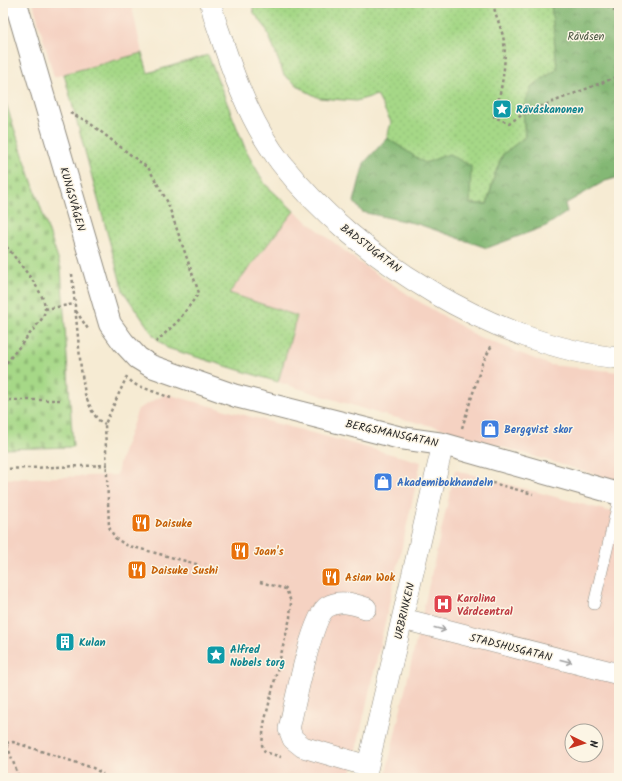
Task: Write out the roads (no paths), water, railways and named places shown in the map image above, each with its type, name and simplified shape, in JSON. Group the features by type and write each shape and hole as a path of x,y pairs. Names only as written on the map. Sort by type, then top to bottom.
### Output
{"street":[{"name":"KUNGSVÄGEN","path":"16,3 110,324 123,342 138,358 165,372"},
{"name":"BADSTUGATAN","path":"211,3 234,74 252,115 280,162 310,196 345,230 412,279 467,312 521,336 596,356 619,358"},
{"name":"BERGSMANSGATAN","path":"165,372 236,396 401,438 450,446 619,494"},
{"name":"URBRINKEN","path":"366,772 402,619 450,446"},
{"path":"366,608 347,602 326,607 321,614 304,662 289,729 293,739 303,747 366,772"},
{"name":"STADSHUSGATAN","path":"402,619 619,674"}],"lane":[{"path":"594,604 619,499"}],"place":[{"name":"Rävåskanonen","path":"502,109"},
{"name":"Bergqvist skor","path":"490,429"},
{"name":"Akademibokhandeln","path":"383,482"},
{"name":"Daisuke","path":"141,523"},
{"name":"Joan's","path":"240,551"},
{"name":"Daisuke Sushi","path":"137,570"},
{"name":"Asian Wok","path":"331,577"},
{"name":"Karolina Vårdcentral","path":"443,604"},
{"name":"Kulan","path":"65,642"},
{"name":"Alfred Nobels torg","path":"216,655"}],"park label":[{"name":"Rävåsen","path":"586,36"}]}
